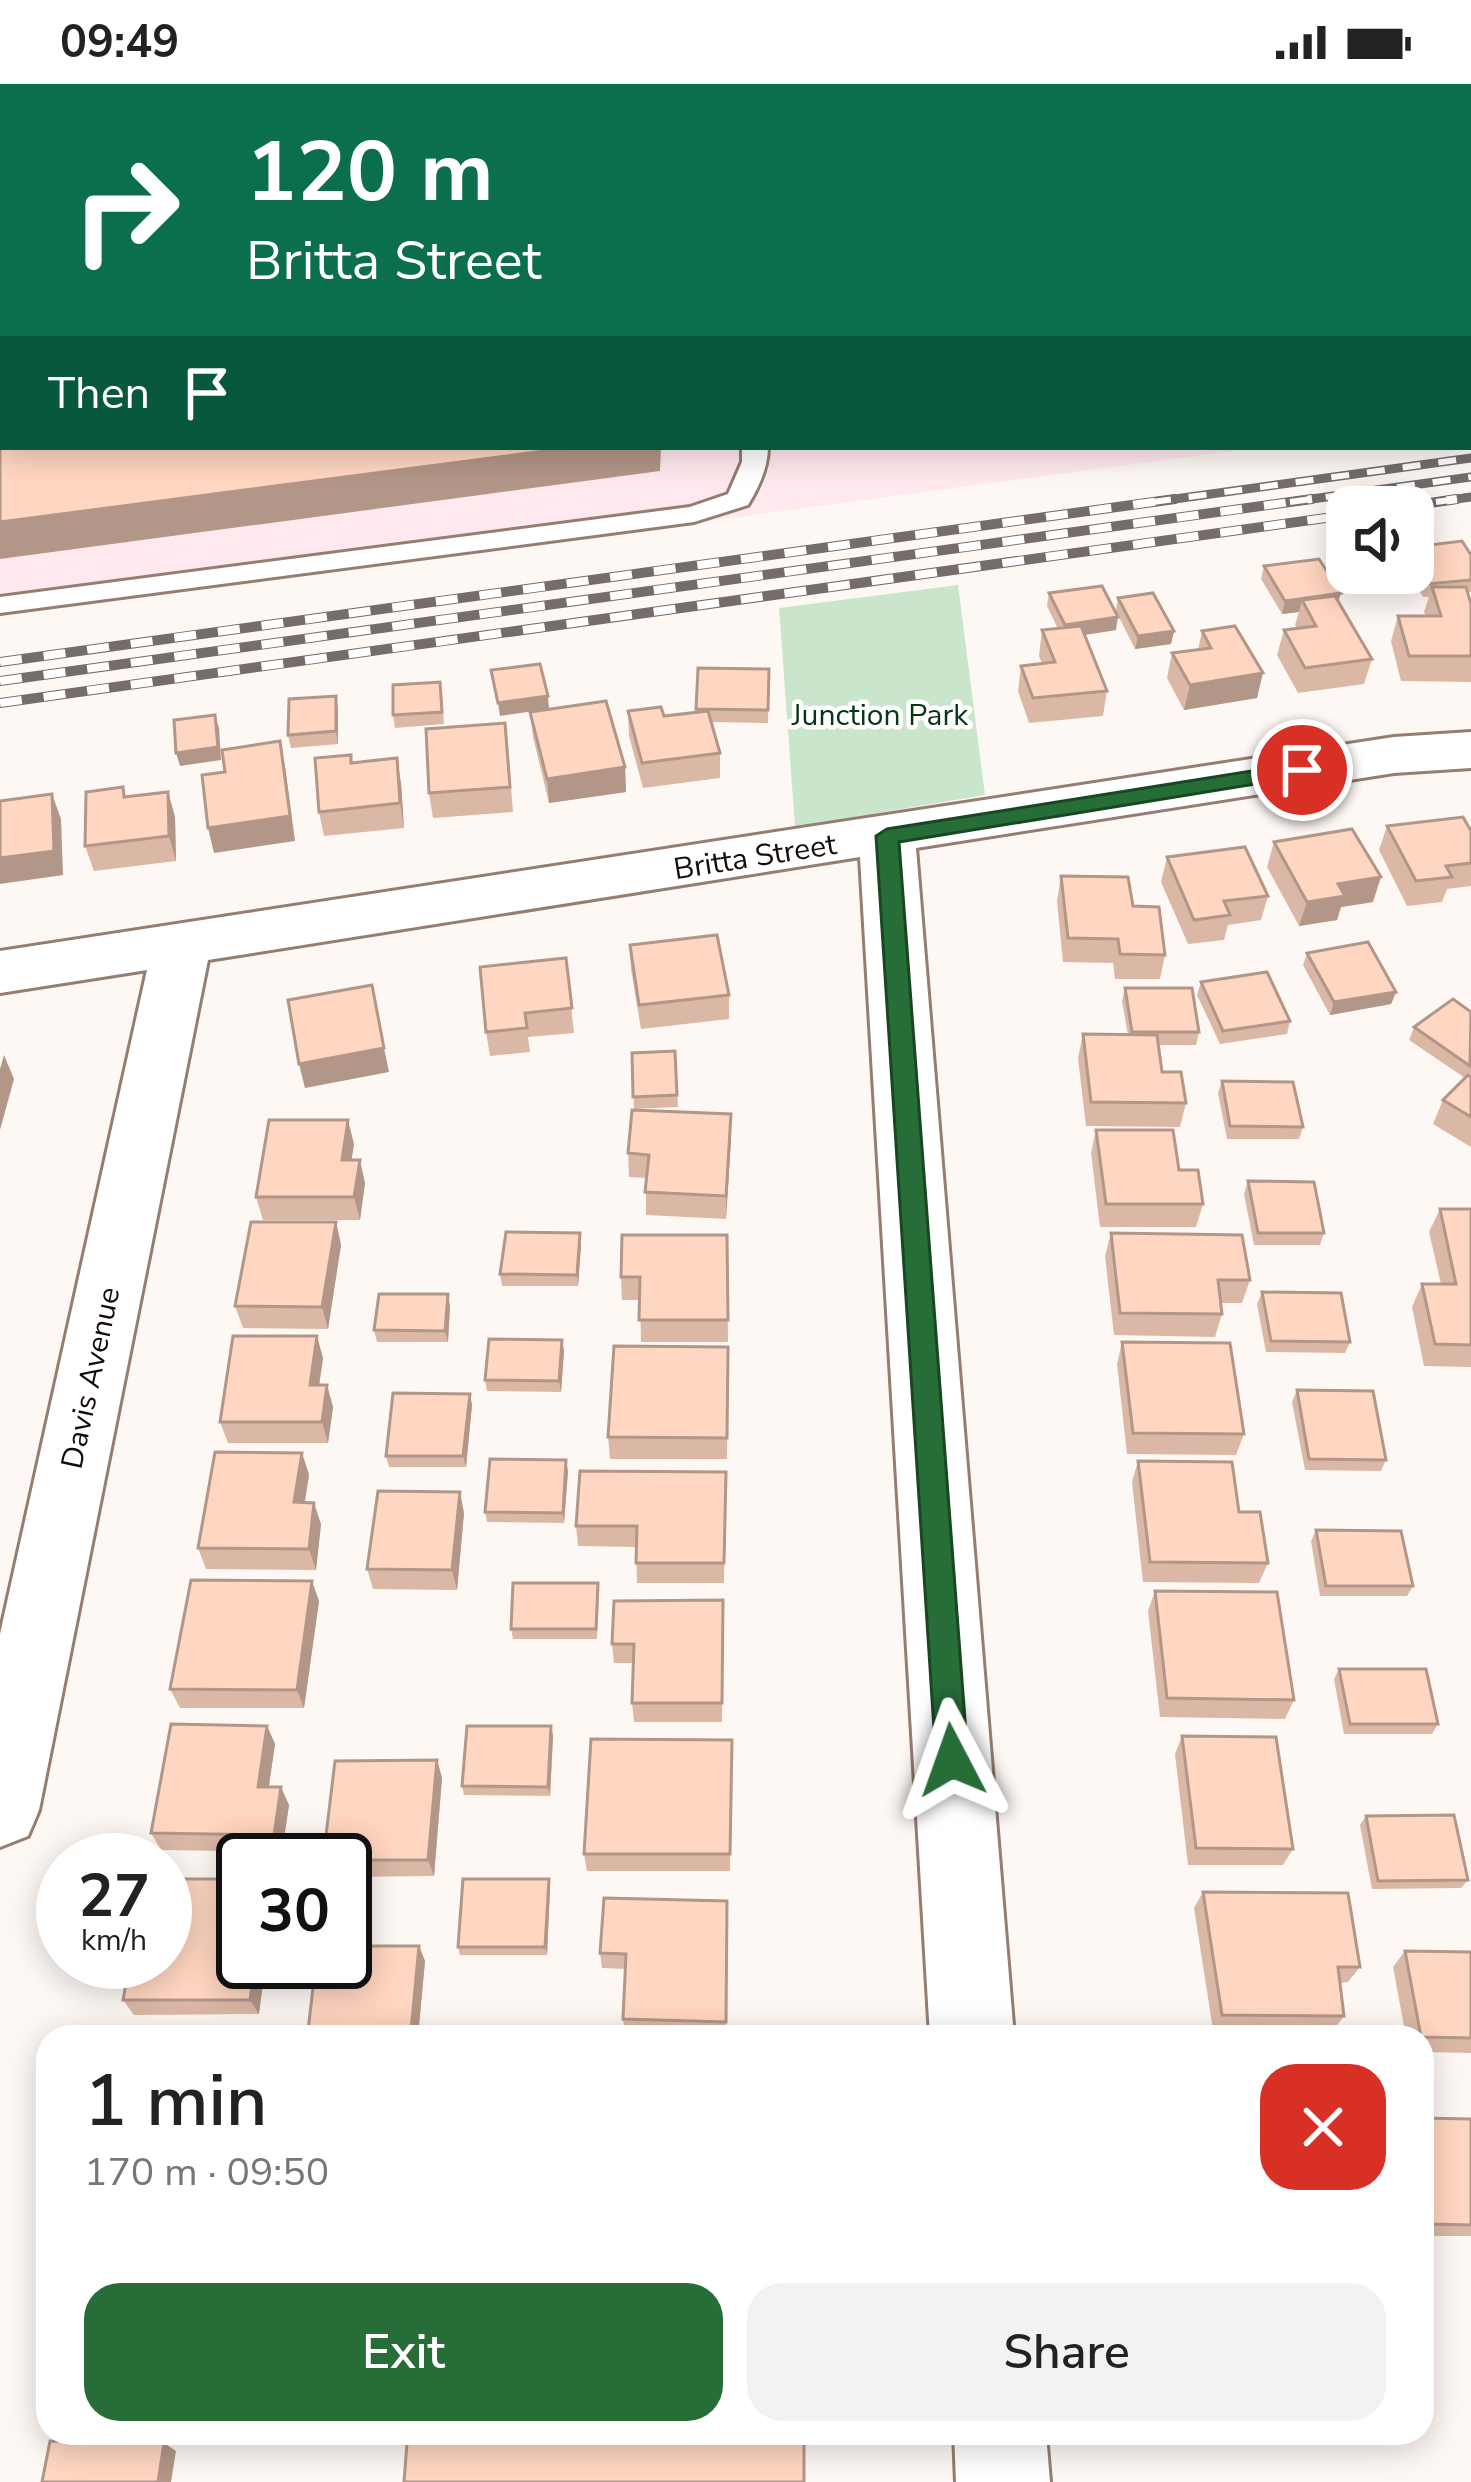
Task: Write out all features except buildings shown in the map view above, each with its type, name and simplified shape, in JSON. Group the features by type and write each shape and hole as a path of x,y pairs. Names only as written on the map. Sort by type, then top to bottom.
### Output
{"street":[{"name":"Britta Street","path":"0,972 1394,755 1471,750"},
{"path":"887,836 971,2025"},
{"name":"Davis Avenue","path":"0,1810 182,945"},
{"path":"1001,2445 1003,2482"}],"lane":[{"path":"0,605 694,514 739,499 755,462 755,450"}],"shaded area":[{"path":"0,450 1240,450 0,615"}],"green space":[{"name":"Junction Park","path":"958,585 985,795 795,827 779,608"}],"railway":[{"path":"1153,502 1471,458"},
{"path":"1290,502 1471,477"},
{"path":"1457,499 1471,497"},
{"path":"0,662 1175,499"},
{"path":"0,681 1312,499"},
{"path":"1434,502 1457,499"},
{"path":"1436,502 1457,499"},
{"path":"0,703 1326,518"}],"route":[{"path":"952,1760 887,836 1302,770"}]}
